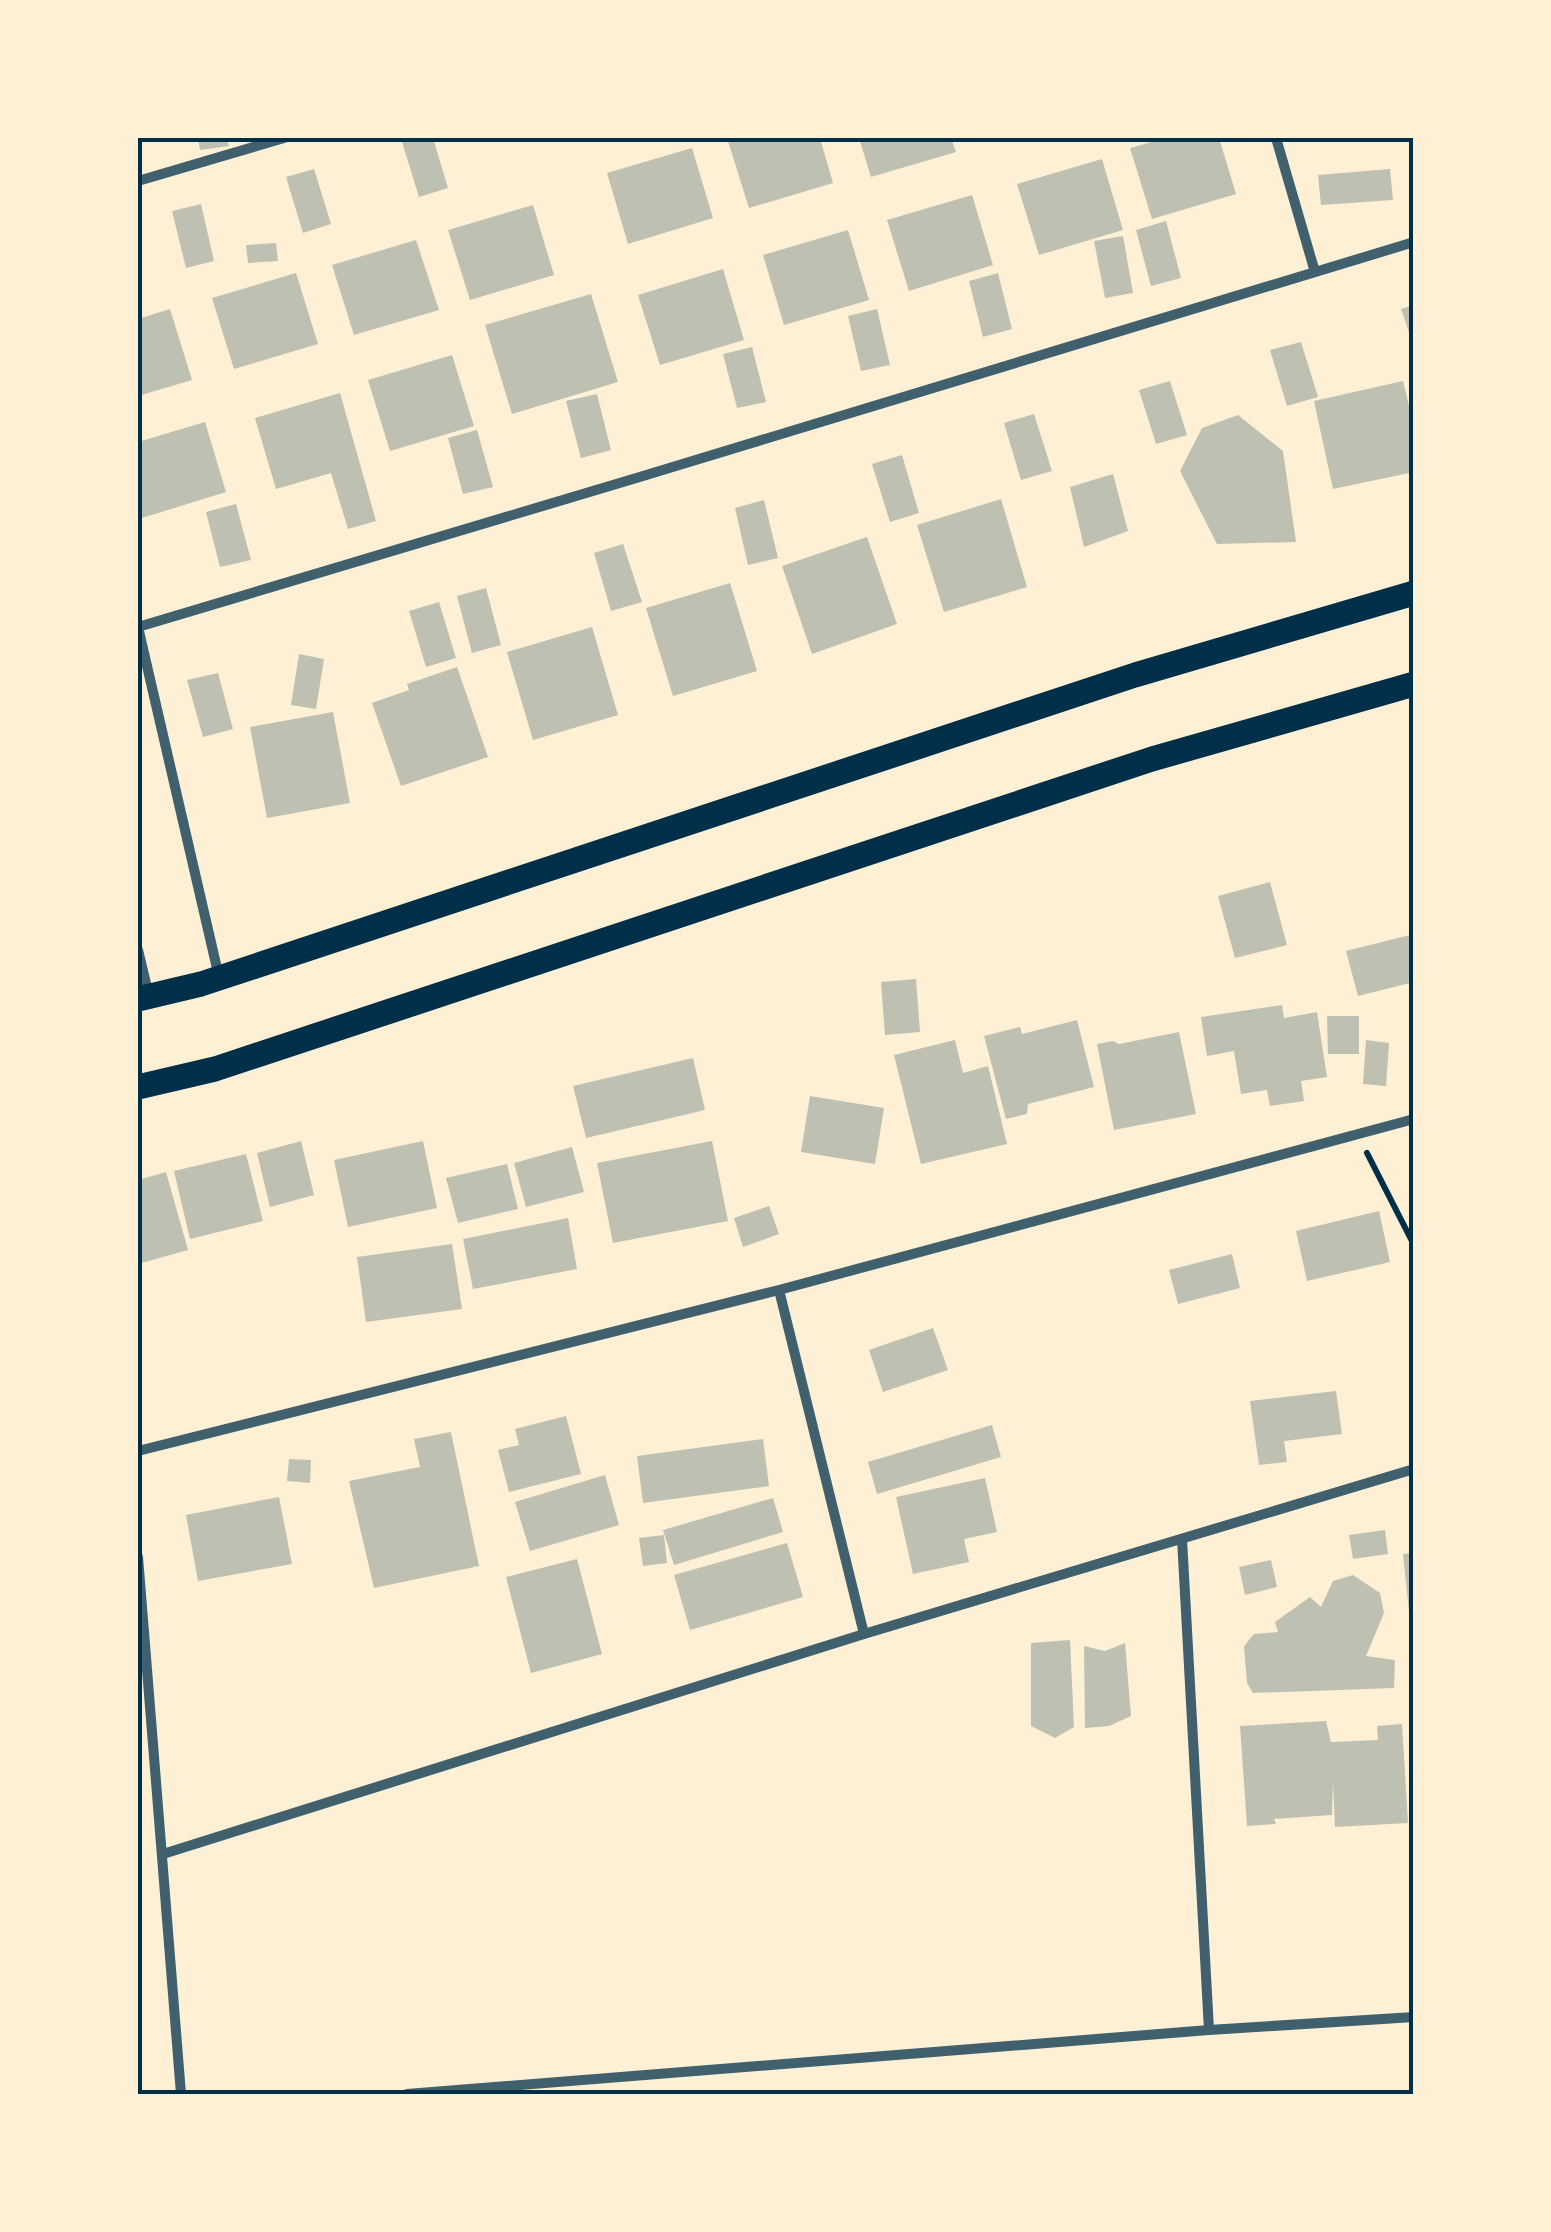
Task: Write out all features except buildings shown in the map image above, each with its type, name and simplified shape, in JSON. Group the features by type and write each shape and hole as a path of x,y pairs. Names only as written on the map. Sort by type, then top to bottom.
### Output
{"main road":[{"path":"143,998 220,978 1136,675 1414,592"},
{"path":"138,1087 215,1069 1152,759 1414,684"}],"street":[{"path":"138,181 284,138"},
{"path":"1276,138 1315,272"},
{"path":"220,978 138,627 1414,242"},
{"path":"138,950 143,998"},
{"path":"138,1452 779,1290 1414,1119"},
{"path":"779,1290 864,1634"},
{"path":"163,1854 864,1634 1414,1470"},
{"path":"1182,1539 1209,2030"},
{"path":"138,1556 182,2094"},
{"path":"407,2094 1414,2017"}],"path":[{"path":"1357,1134 1414,1245"}]}
